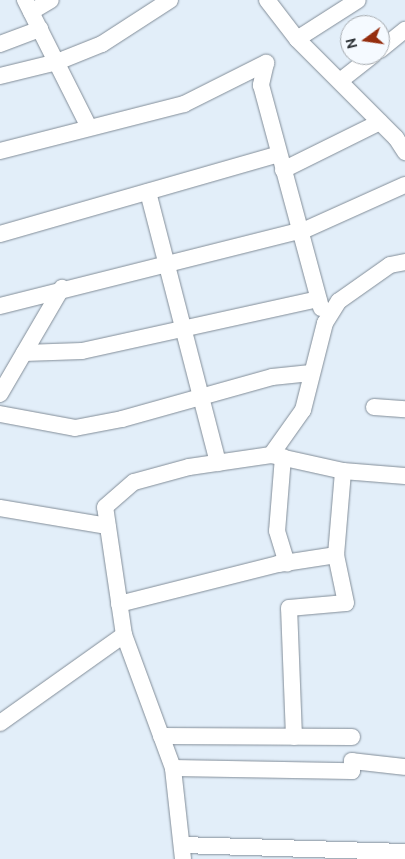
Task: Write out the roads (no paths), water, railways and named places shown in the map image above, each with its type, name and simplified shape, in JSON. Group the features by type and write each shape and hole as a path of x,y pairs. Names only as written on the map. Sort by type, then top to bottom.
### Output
{"street":[{"path":"51,0 28,6 90,127"},
{"path":"0,76 57,62 102,44 170,0"},
{"path":"267,0 297,39 403,145"},
{"path":"297,39 358,0"},
{"path":"0,44 40,29"},
{"path":"390,42 405,30"},
{"path":"0,151 184,104 266,62 261,85 298,232 326,322"},
{"path":"340,81 360,65"},
{"path":"0,234 148,192 281,162 380,122"},
{"path":"0,306 62,288 166,262 298,232 405,185"},
{"path":"148,192 218,463"},
{"path":"287,563 277,531 277,456 303,410 311,373 326,322 339,301 390,265 405,262"},
{"path":"0,394 62,288"},
{"path":"24,353 82,351 184,331 318,299"},
{"path":"0,414 75,428 122,419 200,394 272,377 311,373"},
{"path":"374,407 405,409"},
{"path":"405,476 343,471 277,456 218,463 134,482 105,507 124,635 173,768 182,852 405,852"},
{"path":"294,737 289,608 346,603 336,555 343,471"},
{"path":"0,508 108,526"},
{"path":"119,604 287,563 336,555"},
{"path":"0,723 124,635"},
{"path":"162,736 352,737"},
{"path":"173,768 352,772 352,761 405,767"}]}
